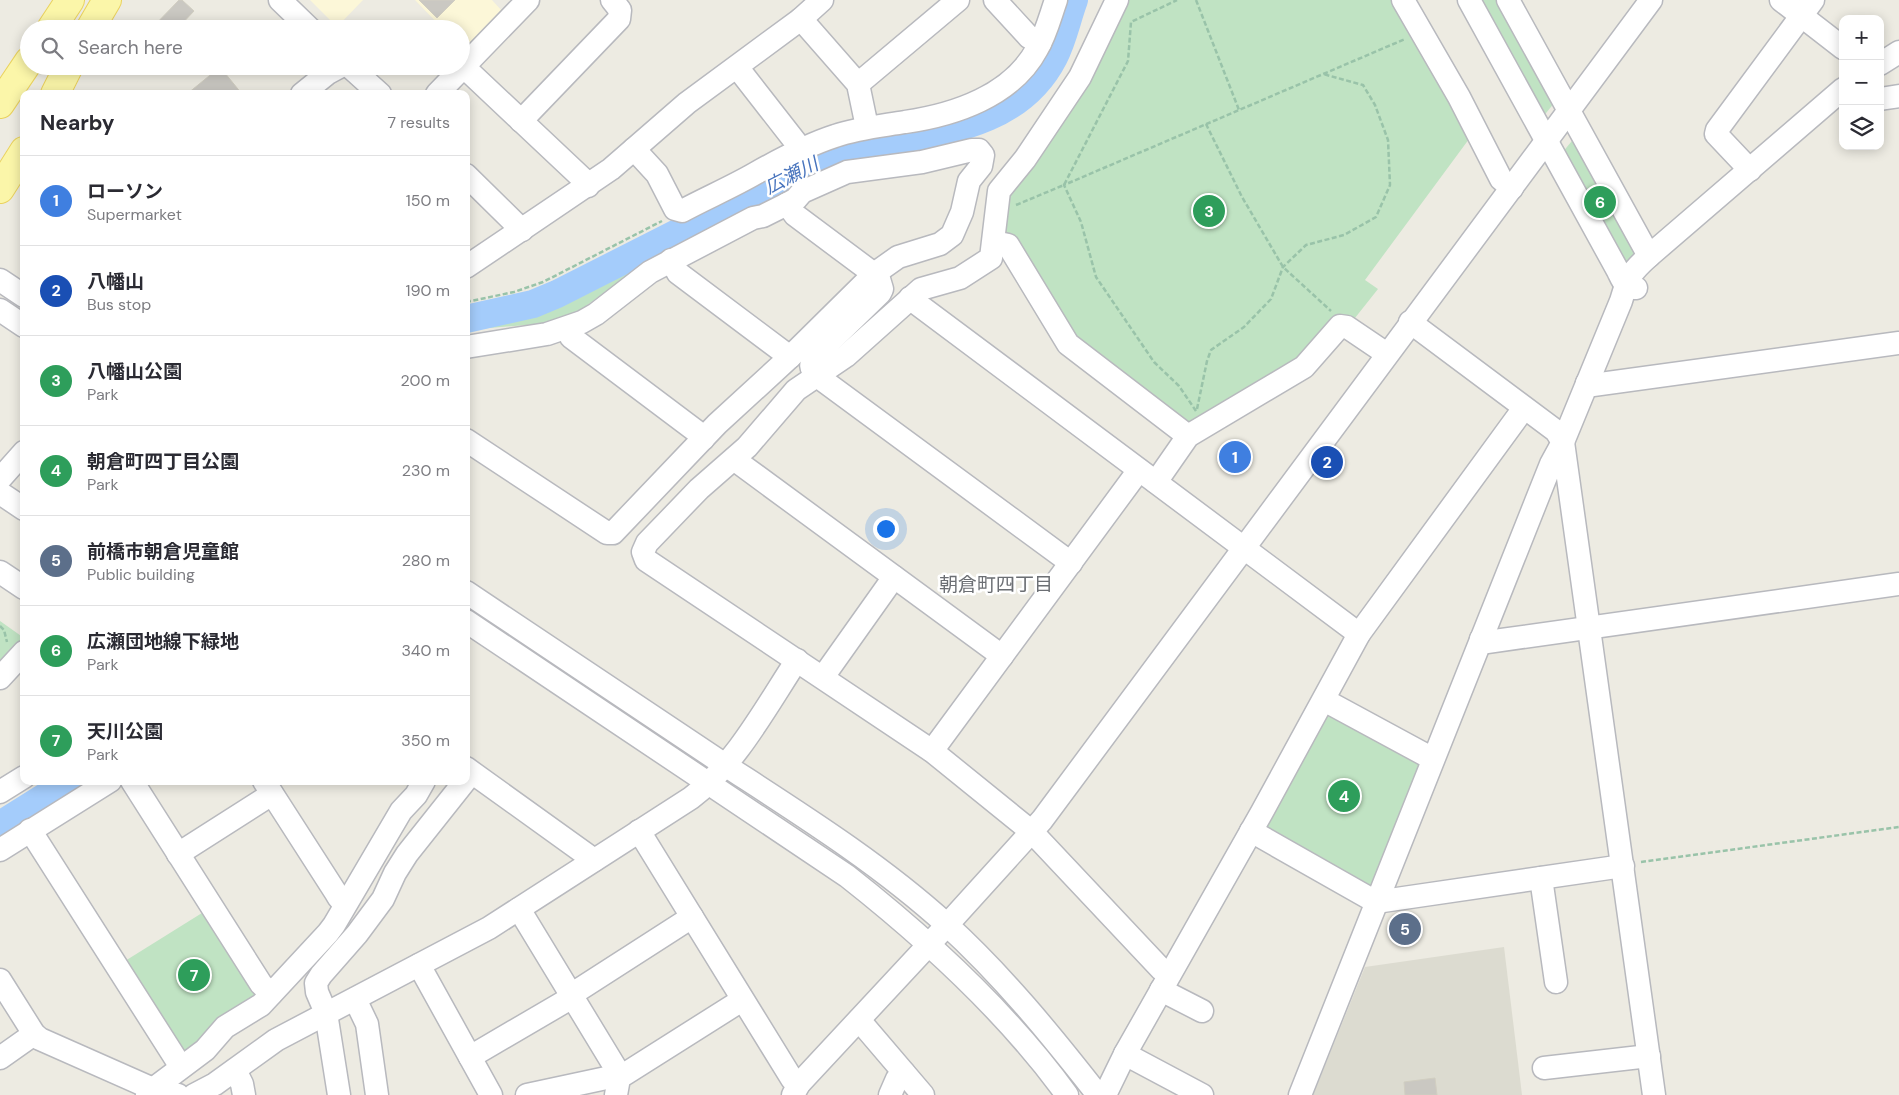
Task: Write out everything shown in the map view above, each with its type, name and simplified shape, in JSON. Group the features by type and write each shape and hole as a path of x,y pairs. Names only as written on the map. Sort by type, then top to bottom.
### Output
{"main road":[{"path":"57,20 70,0"},
{"path":"95,20 107,0"},
{"path":"0,104 20,74"},
{"path":"57,90 64,75"},
{"path":"0,189 20,157"}],"street":[{"path":"280,0 301,20"},
{"path":"470,61 528,0"},
{"path":"521,121 619,19 620,10 612,0"},
{"path":"470,264 611,169 687,103 737,67 822,0"},
{"path":"858,84 958,0"},
{"path":"995,0 1029,37 1040,43"},
{"path":"634,148 657,174 672,204 678,211 682,211 801,149 834,136 867,127 907,122 940,115 971,105 996,91 1008,83 1027,64 1040,43 1056,0"},
{"path":"1117,0 1080,77 1025,159 998,191 994,242 992,256 988,261 964,276 921,290 846,356 791,395 747,447 699,489 646,543 644,556 654,565 932,751 1032,832 1161,969 1165,982 1202,1010"},
{"path":"1403,0 1459,97 1501,179 1512,188"},
{"path":"1469,0 1629,288 1636,288 1839,100"},
{"path":"1508,0 1649,256"},
{"path":"639,832 792,1080 796,1090 1032,832 1651,0"},
{"path":"1781,0 1807,8 1839,44"},
{"path":"1750,170 1716,134 1717,130 1807,8"},
{"path":"801,18 858,84 867,127"},
{"path":"1884,61 1899,52"},
{"path":"737,67 801,149"},
{"path":"470,73 588,186"},
{"path":"307,90 327,75"},
{"path":"359,75 376,90"},
{"path":"441,90 456,75"},
{"path":"1884,98 1899,96"},
{"path":"1300,1095 1551,464 1563,442 1632,272 1750,170 1839,99"},
{"path":"470,345 547,334 568,328 596,314 634,283 671,260 753,218 763,216 787,204 796,199 802,192 846,172 922,162 972,150 979,150 983,155 983,162 969,181 962,212 952,235 940,244 898,257 874,274 703,439 612,533 607,533 470,443"},
{"path":"470,179 522,230"},
{"path":"787,204 795,215 874,274 882,289 880,294 816,355 810,365 817,376 1071,563"},
{"path":"994,242 1008,245 1068,344 1188,436"},
{"path":"671,260 678,273 790,357"},
{"path":"0,280 20,293"},
{"path":"910,298 1359,634"},
{"path":"0,310 20,323"},
{"path":"1410,322 1556,431 1563,442 1654,1095"},
{"path":"932,751 1071,563 1148,476 1188,436 1304,367 1337,328 1343,325 1387,354"},
{"path":"568,328 571,337 703,439"},
{"path":"1587,383 1593,385 1899,342"},
{"path":"1105,1095 1125,1054 1324,700 1359,634 1524,408"},
{"path":"0,479 20,456"},
{"path":"735,458 739,463 1002,656"},
{"path":"0,493 20,506"},
{"path":"0,572 20,585"},
{"path":"823,678 894,577"},
{"path":"1481,639 1487,642 1899,584"},
{"path":"470,595 862,857 918,900 948,925 1038,1019 1098,1095"},
{"path":"470,624 847,876 892,911 930,944 1006,1022 1067,1095"},
{"path":"0,678 18,656"},
{"path":"194,1095 206,1090 276,1040 489,928 691,798 726,765 797,660"},
{"path":"1324,700 1433,759"},
{"path":"470,777 594,860"},
{"path":"0,791 20,779"},
{"path":"0,850 103,785"},
{"path":"135,785 261,984 271,994"},
{"path":"150,1092 210,1046 225,1026 252,1012 328,934 401,810 416,795 422,785"},
{"path":"339,1095 326,1013 316,987 318,979 357,934 383,899 395,872 407,854 459,785"},
{"path":"178,854 268,788 339,898 347,902"},
{"path":"30,830 181,1067"},
{"path":"1251,831 1376,902 1622,866"},
{"path":"1542,878 1556,982"},
{"path":"520,909 615,1067 617,1085"},
{"path":"470,1056 564,1002 692,917"},
{"path":"419,965 491,1095"},
{"path":"0,980 34,1034 40,1039 150,1092 178,1095"},
{"path":"355,999 364,1015 369,1035 377,1095"},
{"path":"527,1095 617,1085 632,1070 742,1000"},
{"path":"859,1020 923,1095"},
{"path":"0,1058 34,1034"},
{"path":"1125,1054 1202,1095"},
{"path":"1544,1068 1649,1056"},
{"path":"234,1070 242,1084 244,1095"},
{"path":"890,1095 897,1080 904,1073"}],"path":[{"path":"1064,185 1128,62 1131,22 1177,0"},
{"path":"1196,0 1239,110"},
{"path":"996,214 1422,32"},
{"path":"1188,436 1211,350 1244,326 1271,299 1283,267 1306,245 1344,235 1376,217 1390,185 1388,140 1375,105 1363,85 1323,74"},
{"path":"1206,124 1242,197 1283,267 1335,314 1343,325"},
{"path":"1064,185 1081,222 1096,277 1154,362 1179,386 1196,410"},
{"path":"470,301 514,292 543,282 672,216 678,211"},
{"path":"0,626 18,656"},
{"path":"1622,866 1899,826"}],"shaded area":[{"path":"310,0 363,0 344,20 330,20"},
{"path":"415,0 492,0 503,12 470,46 470,20 434,20"},
{"path":"1504,947 1522,1095 1313,1095 1365,967"}],"green space":[{"path":"1122,0 1398,0 1472,135 1365,280 1378,289 1351,323 1340,315 1303,365 1193,429 1072,340 1001,227 1002,194"},
{"path":"1477,0 1499,0 1555,102 1542,118"},
{"path":"1576,136 1636,250 1636,257 1627,263 1621,261 1562,153"},
{"path":"638,268 564,322 477,329 565,301"},
{"path":"0,621 20,635 20,643 0,667"},
{"path":"1326,707 1427,763 1373,894 1256,830"},
{"path":"210,908 263,990 184,1055 125,961"}],"building":[{"path":"179,0 182,0 194,11 186,20 160,20"},
{"path":"419,0 455,0 437,18"},
{"path":"210,75 227,75 239,90 192,90"},
{"path":"1435,1078 1437,1095 1405,1095 1404,1082"}],"waterway":[{"name":"広瀬川","path":"470,318 533,304 557,294 825,158 855,149 951,129 982,119 1010,105 1035,85 1054,57 1074,0"},
{"name":"広瀬川","path":"0,825 64,785"}],"place":[{"name":"広瀬団地線下緑地","path":"1600,202"},
{"name":"八幡山公園","path":"1209,211"},
{"name":"ローソン","path":"1235,457"},
{"name":"八幡山","path":"1327,462"},
{"name":"朝倉町四丁目公園","path":"1344,796"},
{"name":"前橋市朝倉児童館","path":"1405,929"},
{"name":"天川公園","path":"194,975"}],"district":[{"name":"朝倉町四丁目","path":"996,584"}]}
